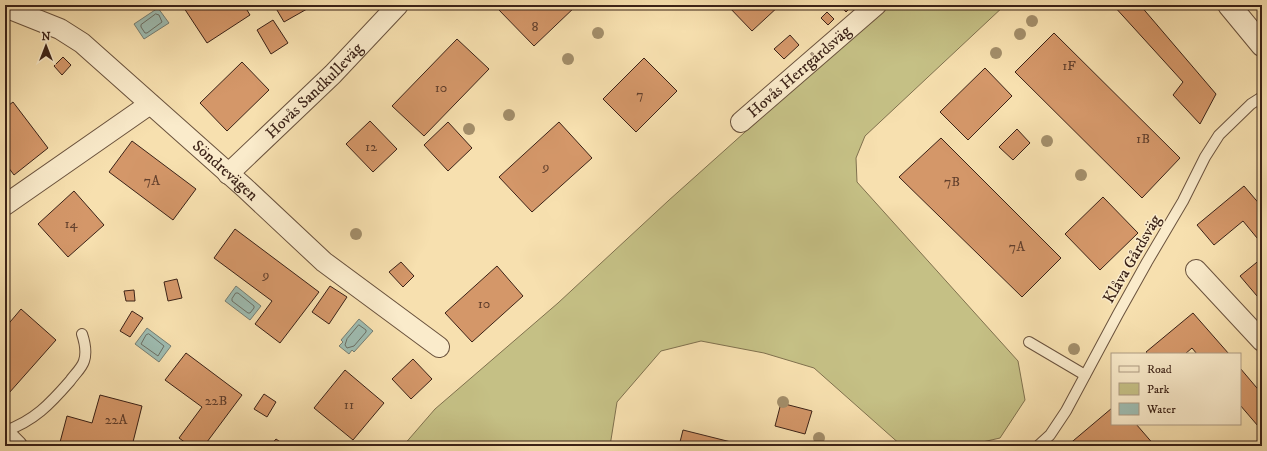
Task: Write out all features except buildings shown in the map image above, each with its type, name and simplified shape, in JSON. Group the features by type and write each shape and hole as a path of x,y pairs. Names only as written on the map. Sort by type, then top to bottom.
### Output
{"street":[{"name":"Hovås Sandkulleväg","path":"228,174 333,74 398,5"},
{"name":"Hovås Herrgårdsväg","path":"741,122 876,5"},
{"path":"1229,5 1262,45"},
{"name":"Söndrevägen","path":"5,8 60,29 82,43 324,262 439,347"},
{"path":"5,205 150,104"},
{"path":"1196,270 1262,341"},
{"path":"5,432 17,446"}],"lane":[{"name":"Klåva Gårdsväg","path":"1038,446 1050,435 1066,411 1143,268 1183,201 1205,157 1219,134 1251,104 1262,97"},
{"path":"5,432 19,426 38,414 54,400 75,374 84,362 86,348 82,334"},
{"path":"1029,342 1085,375"}],"green space":[{"path":"887,5 1005,5 865,136 856,158 857,182 1018,361 1025,400 1000,438 965,446 902,446 814,368 764,353 701,341 661,351 617,402 610,446 403,446 435,409 558,303 668,201"}],"water":[{"path":"158,8 169,23 144,39 134,24"},
{"path":"236,286 261,306 250,320 225,301"},
{"path":"359,319 373,331 354,352 352,350 349,354 339,346 343,342 341,340"},
{"path":"147,328 171,346 159,362 135,344"}]}
